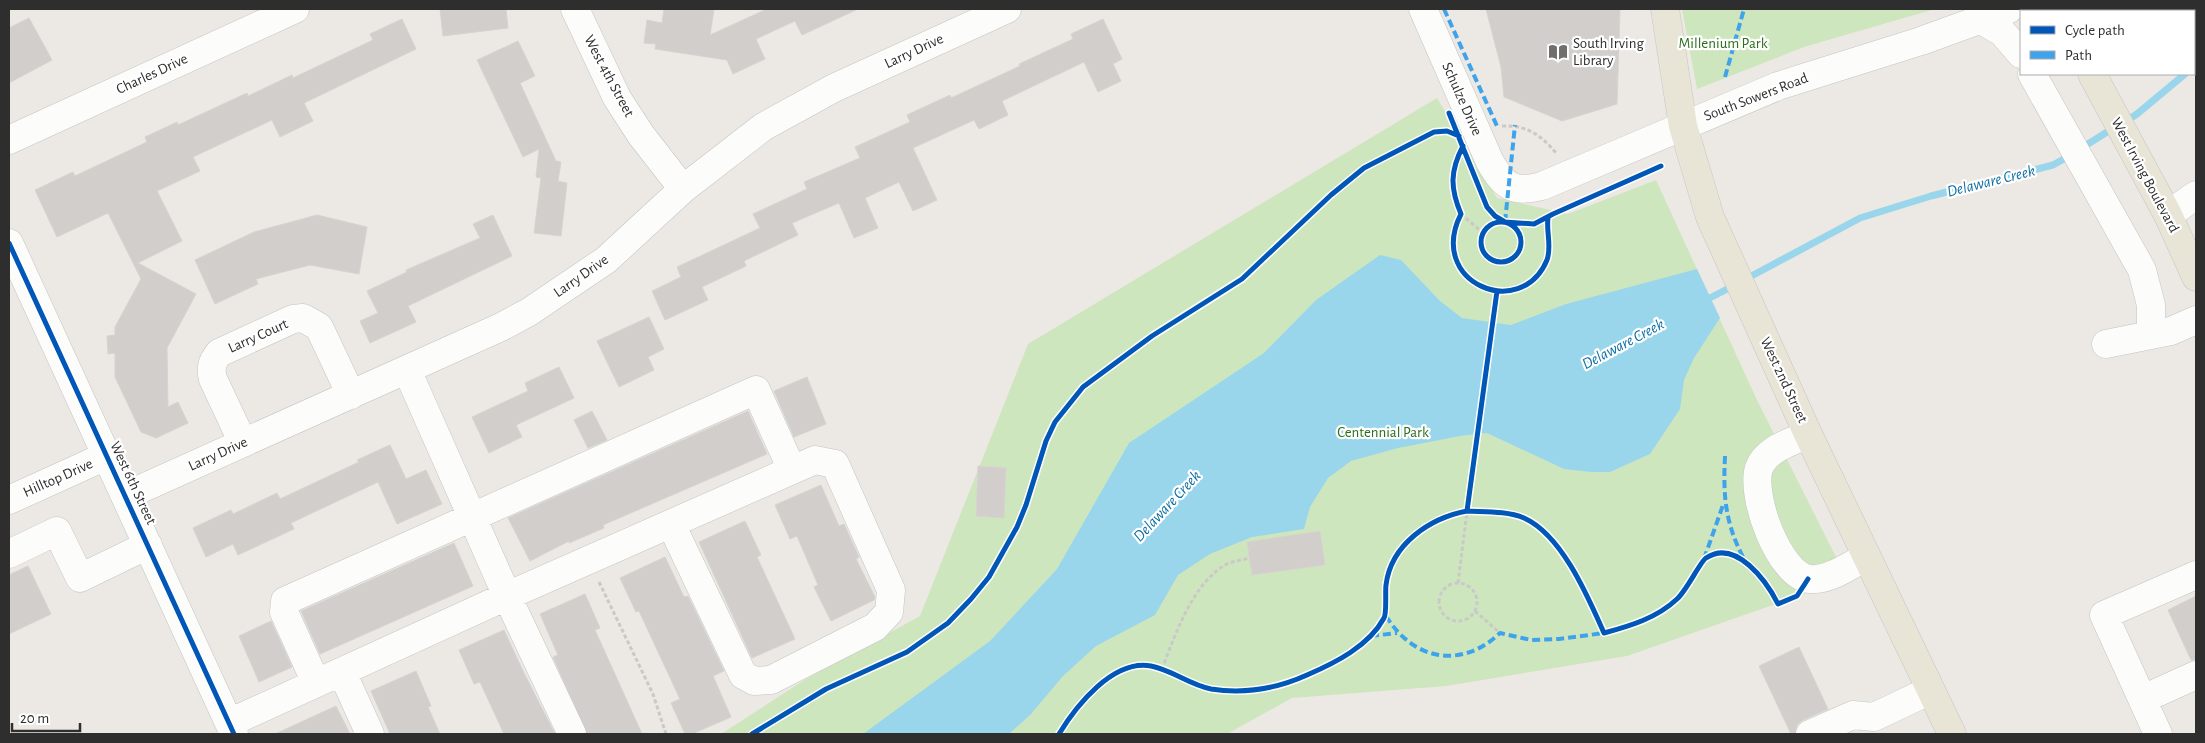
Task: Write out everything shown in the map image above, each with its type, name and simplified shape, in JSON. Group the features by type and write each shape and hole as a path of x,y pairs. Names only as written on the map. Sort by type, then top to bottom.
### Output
{"main road":[{"name":"West 2nd Street","path":"1665,9 1684,126 1710,217 1808,434 1929,690 1952,734"},
{"name":"West Irving Boulevard","path":"2094,77 2194,263"}],"street":[{"name":"Charles Drive","path":"9,140 295,9"},
{"name":"West 4th Street","path":"575,9 617,98 641,134 683,189"},
{"name":"Larry Drive","path":"125,496 501,327 606,260 683,189 763,127 834,88 1007,9"},
{"name":"Schulze Drive","path":"1423,9 1490,162 1499,177 1508,186"},
{"name":"South Sowers Road","path":"1508,186 1525,190 1542,186 1778,86 1998,12"},
{"path":"1998,12 2002,32 2020,53"},
{"path":"2033,75 2142,270 2148,286 2151,305 2151,334"},
{"path":"2168,215 2196,195"},
{"name":"West 6th Street","path":"9,243 231,728"},
{"name":"Larry Court","path":"243,443 210,369 219,353 293,320 303,318 319,327 350,395"},
{"path":"2106,344 2171,331 2196,320"},
{"path":"408,370 508,596 572,734"},
{"path":"316,683 284,612 285,601 472,516 756,390 792,470"},
{"path":"1808,434 1773,452 1759,468 1758,485 1762,512 1770,537 1784,560 1798,574 1808,579 1820,579 1866,557"},
{"name":"Hilltop Drive","path":"9,500 106,456"},
{"path":"231,728 316,683 508,596 815,460 835,464 891,590 889,612 875,627 771,680 754,681 743,675 671,524"},
{"path":"9,554 57,531 80,578 148,546"},
{"path":"2158,734 2104,615 2196,575"},
{"path":"342,672 370,734"},
{"path":"2143,699 2196,675"},
{"path":"1810,734 1853,715 1878,726 1929,690"}],"path":[{"path":"1497,126 1522,126 1543,136 1558,154"},
{"path":"1460,214 1483,233"},
{"path":"1495,216 1505,222 1515,227 1521,238 1519,252 1509,261 1495,262 1484,253 1481,240 1483,233 1495,222 1505,222 1525,224"},
{"path":"1458,583 1469,502"},
{"path":"1458,513 1467,511"},
{"path":"1170,673 1159,668 1177,630 1204,583 1212,574 1228,563 1250,558"},
{"path":"596,577 653,694 666,734"},
{"path":"1458,583 1472,589 1476,596 1474,611 1463,620 1456,621 1443,614 1440,607 1441,593 1451,584 1458,583"},
{"path":"1474,611 1500,633"}],"green space":[{"name":"Millenium Park","path":"1682,9 1935,9 1804,47 1697,89"},
{"name":"Centennial Park","path":"1437,98 1497,198 1568,214 1656,180 1757,400 1847,579 1627,656 1446,686 1292,698 1227,734 721,734 806,679 920,616 1028,344"}],"water":[{"path":"1380,255 1401,260 1440,301 1462,318 1511,325 1566,304 1697,269 1720,318 1694,358 1684,380 1680,409 1650,454 1610,472 1564,469 1487,433 1460,436 1398,448 1351,461 1328,478 1310,507 1304,529 1252,537 1210,554 1178,575 1155,615 1096,646 1063,676 1031,714 1009,734 863,734 990,641 1057,569 1129,443 1264,353 1316,300"}],"building":[{"path":"440,9 506,9 508,28 443,36"},
{"path":"664,9 714,9 710,35 767,9 858,9 802,35 795,21 756,39 765,59 733,74 727,60 655,49 656,44 644,43 647,20 662,23"},
{"name":"South Irving Library","path":"1486,9 1620,9 1617,104 1562,121 1504,97 1501,67"},
{"path":"29,18 52,60 9,83 9,28"},
{"path":"402,19 416,49 304,103 313,121 280,137 272,120 193,157 200,171 157,191 182,241 138,263 196,294 167,348 168,407 178,402 188,423 156,438 141,432 115,377 115,353 108,354 107,336 115,335 115,327 141,279 108,213 57,237 35,190 73,172 75,176 147,142 145,137 177,122 178,125 247,93 248,96 292,75 293,78 373,40 370,34"},
{"path":"1103,19 1122,59 1113,64 1121,81 1098,92 1084,62 1002,101 1008,115 979,129 974,120 913,148 937,200 913,211 899,182 865,198 878,228 854,238 839,203 792,223 798,235 744,261 746,266 702,287 708,300 665,320 652,291 681,277 677,267 760,228 753,214 807,189 804,182 860,158 855,147 910,122 907,115 950,95 951,98 1020,66 1019,64 1073,39 1071,34"},
{"path":"518,41 535,76 520,83 556,161 561,162 558,181 567,183 561,236 534,233 541,178 536,177 539,149 523,157 477,60"},
{"path":"317,215 367,227 359,274 310,265 256,279 258,284 215,304 195,260 254,232"},
{"path":"493,215 512,256 408,306 416,322 370,343 360,321 378,313 367,291 407,272 406,270 480,238 473,224"},
{"path":"649,317 664,349 648,357 654,370 619,387 597,341"},
{"path":"559,367 574,398 516,425 522,437 489,453 472,417 528,391 525,383"},
{"path":"807,377 826,424 794,437 774,391"},
{"path":"592,411 607,440 588,448 574,420"},
{"path":"748,411 767,454 603,525 604,528 569,543 569,541 530,561 508,518"},
{"path":"390,445 406,479 426,470 442,504 397,524 378,482 291,523 294,529 238,555 233,544 206,557 193,528 231,510 233,514 277,493 280,499 359,462 357,460"},
{"path":"978,466 1006,468 1004,518 976,516"},
{"path":"821,485 839,526 844,524 859,557 856,559 875,597 874,600 831,621 814,587 818,585 797,536 790,539 775,505"},
{"path":"745,521 761,555 757,557 795,639 752,658 699,542"},
{"path":"1320,531 1325,565 1252,575 1247,542"},
{"path":"454,543 473,586 320,654 301,611"},
{"path":"665,557 684,597 688,596 724,671 713,676 731,717 692,734 685,734 671,703 680,699 639,611 636,612 620,578"},
{"path":"28,566 51,614 9,634 9,575"},
{"path":"585,594 600,628 595,630 642,734 587,734 553,657 558,655 540,614"},
{"path":"2196,596 2196,660 2191,660 2168,610"},
{"path":"271,621 292,667 259,682 239,636"},
{"path":"504,630 555,734 504,734 480,682 474,684 459,650"},
{"path":"1799,647 1828,709 1803,720 1797,725 1795,734 1791,734 1759,666"},
{"path":"416,671 431,706 428,707 440,734 390,734 371,691"},
{"path":"336,706 350,734 275,734"}],"waterway":[{"name":"Delaware Creek","path":"2125,122 2184,75"},
{"name":"Delaware Creek","path":"2080,149 2115,127"},
{"name":"Delaware Creek","path":"1744,280 1860,218 1931,196 2053,165 2071,155"},
{"name":"Delaware Creek","path":"1702,302 1735,285"}],"marked path":[{"path":"1444,9 1497,126"},
{"path":"1725,77 1744,9"},
{"path":"1505,222 1515,125"},
{"path":"1725,456 1724,484 1729,521 1744,559"},
{"path":"1704,559 1723,505"},
{"path":"1386,616 1397,631 1410,642 1438,655 1470,652 1485,645 1500,633 1531,640 1559,639 1604,633"},
{"path":"1371,636 1397,633"}],"cycle path":[{"path":"1449,113 1487,207 1495,216 1505,222 1534,224 1661,166"},
{"path":"752,734 826,689 907,652 948,623 971,599 989,577 1017,527 1046,441 1055,422 1083,387 1152,336 1242,279 1331,195 1364,168 1434,132 1447,131 1459,136"},
{"path":"1463,146 1456,164 1453,180 1453,188 1461,214 1454,238 1456,259 1466,275 1481,286 1499,291 1518,289 1534,279 1547,260 1549,244 1548,218"},
{"path":"1505,222 1512,225 1518,231 1521,242 1520,250 1512,259 1505,262 1497,262 1490,259 1482,250 1481,238 1484,231 1493,223 1505,222"},
{"path":"9,243 234,734"},
{"path":"1059,734 1086,698 1110,677 1123,670 1137,666 1151,666 1211,689 1236,691 1260,689 1284,684 1318,670 1340,659 1370,637 1384,618 1389,570 1404,545 1426,527 1439,520 1467,511 1497,291"},
{"path":"1467,511 1511,514 1524,518 1538,526 1562,552 1572,568 1604,633 1643,620 1669,606 1681,595 1703,561 1717,553 1739,558 1749,565 1766,585 1778,604 1797,596 1808,579"}],"place":[{"name":"South Irving Library","path":"1558,52"}]}
